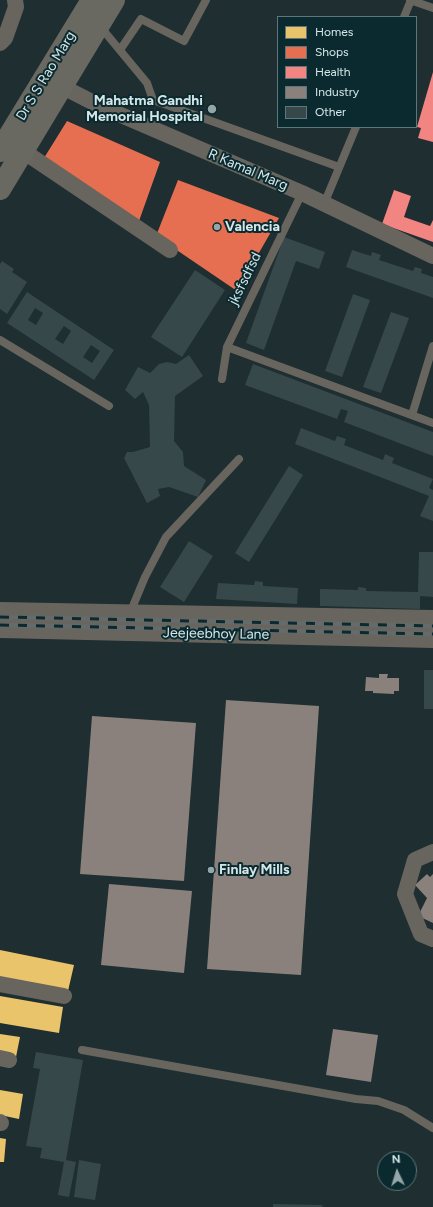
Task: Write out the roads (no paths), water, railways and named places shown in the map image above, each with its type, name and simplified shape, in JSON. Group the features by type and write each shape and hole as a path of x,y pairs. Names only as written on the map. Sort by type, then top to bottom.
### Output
{"main road":[{"name":"Dr S S Rao Marg","path":"0,152 53,82 92,0"},
{"path":"0,189 23,151 53,82 99,24 114,0"}],"street":[{"path":"0,43 4,38 16,7 14,0"},
{"name":"R Kamal Marg","path":"53,82 100,106 302,193 433,256"},
{"path":"23,151 170,250"},
{"path":"0,612 130,614 250,625 433,620"},
{"name":"Jeejeebhoy Lane","path":"0,628 250,625 433,638"},
{"path":"433,852 415,860 405,894 421,934 433,939"},
{"path":"0,984 64,996"}],"lane":[{"path":"120,50 141,19 184,41 206,0"},
{"path":"404,16 410,0 433,8"},
{"path":"99,24 147,83 154,100 339,167"},
{"path":"324,204 356,128"},
{"name":"jksfsdfsd","path":"222,379 227,346 302,193"},
{"path":"0,340 109,406"},
{"path":"227,346 433,423"},
{"path":"412,415 433,346"},
{"path":"130,614 145,577 166,537 239,459"},
{"path":"82,1050 356,1099 378,1101 404,1110 433,1128"}],"railway":[{"path":"0,617 433,626"},
{"path":"0,625 433,634"}],"place":[{"name":"Mahatma Gandhi Memorial Hospital","path":"212,109"},
{"name":"Valencia","path":"217,227"},
{"name":"Finlay Mills","path":"211,870"}]}
